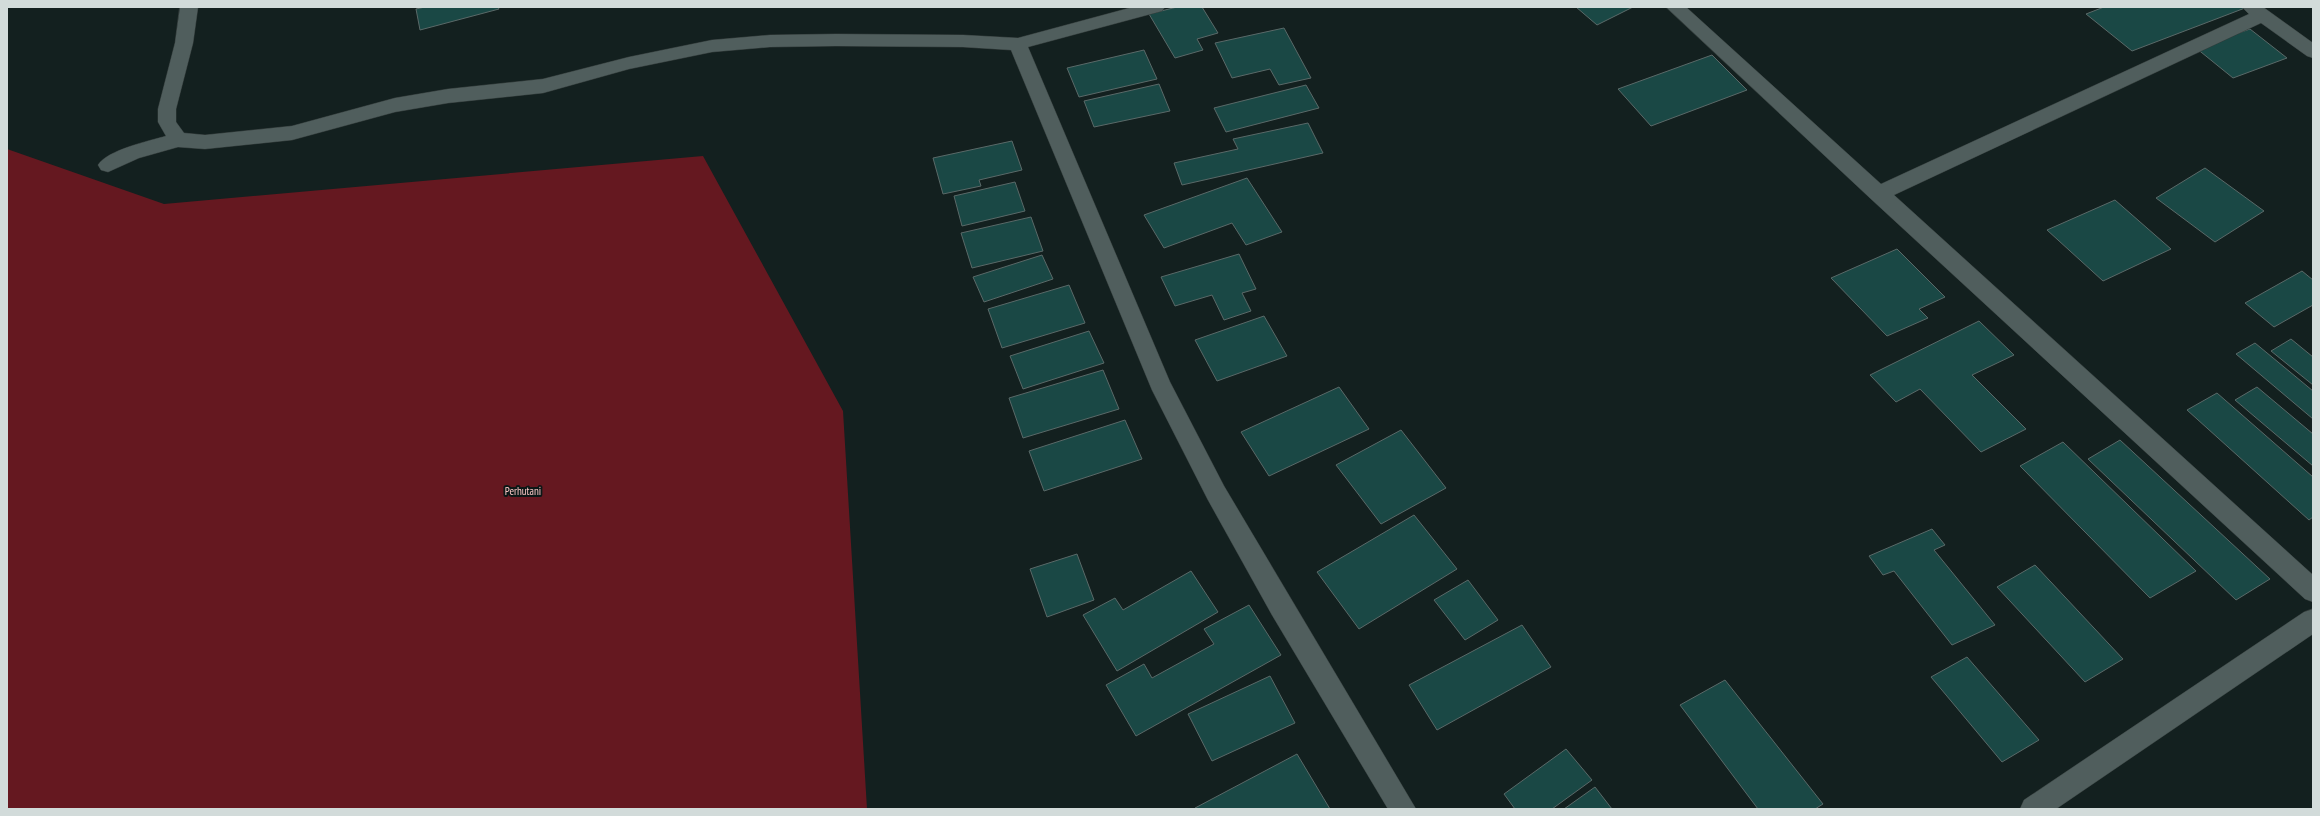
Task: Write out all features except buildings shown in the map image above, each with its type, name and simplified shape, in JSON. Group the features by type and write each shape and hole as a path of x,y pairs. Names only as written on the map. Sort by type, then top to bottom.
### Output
{"street":[{"path":"178,140 167,122 167,109 184,43 189,7"},
{"path":"108,165 133,153 178,140 205,142 292,133 395,105 448,96 543,86 630,63 712,46 829,40 963,41 1018,44 1156,7"},
{"path":"1676,7 1883,191 2313,591"},
{"path":"1883,191 2256,11 2313,52"},
{"path":"1018,44 1160,384 1220,500 1281,607 1403,809"},
{"path":"2033,809 2313,620"}],"green space":[{"name":"Perhutani","path":"7,149 164,204 703,156 843,411 867,809 7,809"}]}
